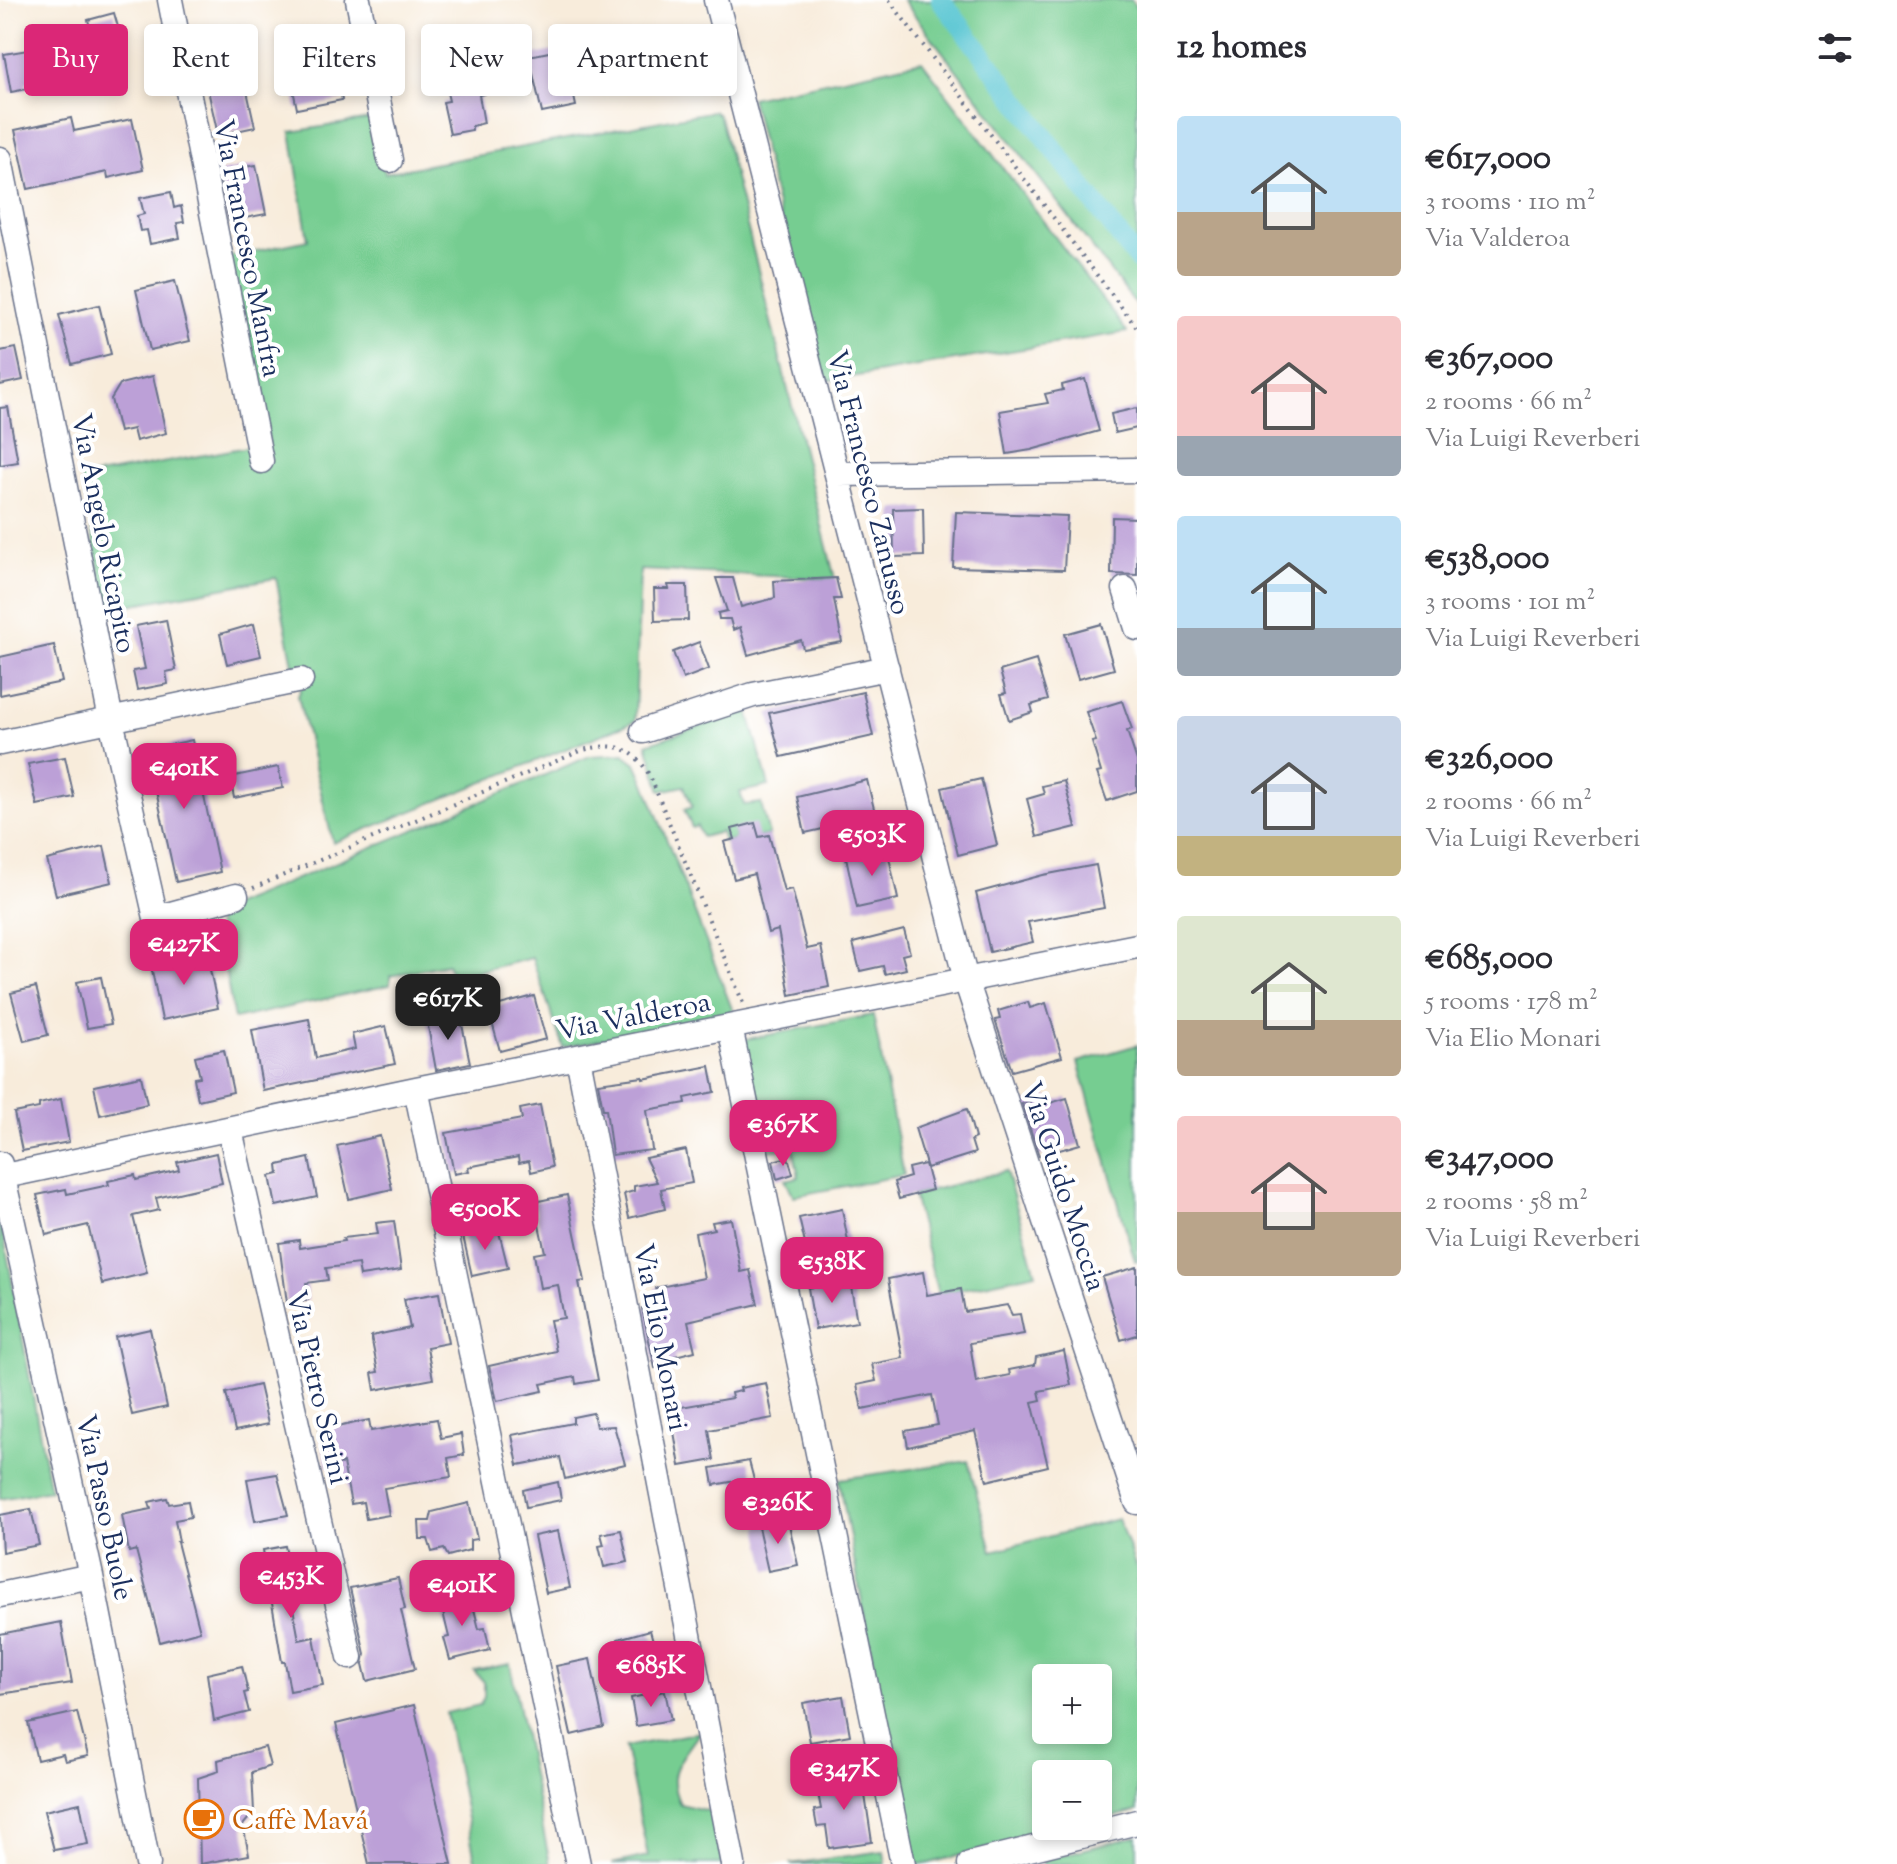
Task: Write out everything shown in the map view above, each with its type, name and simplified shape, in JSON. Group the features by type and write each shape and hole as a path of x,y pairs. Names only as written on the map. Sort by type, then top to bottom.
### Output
{"street":[{"name":"Via Francesco Manfra","path":"170,0 261,461"},
{"path":"358,0 390,160"},
{"name":"Via Francesco Zanusso","path":"716,0 966,980"},
{"name":"Via Angelo Ricapito","path":"0,159 111,720 156,918 236,896"},
{"path":"837,474 1137,470"},
{"path":"1125,589 1137,628"},
{"path":"643,731 753,695 887,668"},
{"path":"0,743 301,680"},
{"name":"Via Valderoa","path":"1,1173 230,1130 416,1089 1137,946"},
{"name":"Via Guido Moccia","path":"966,980 1137,1502"},
{"path":"740,1025 903,1864"},
{"name":"Via Elio Monari","path":"578,1057 733,1864"},
{"path":"416,1089 578,1864"},
{"name":"Via Pietro Serini","path":"230,1130 350,1657"},
{"name":"Via Passo Buole","path":"1,1173 91,1576 148,1864"},
{"path":"0,1595 91,1576"},
{"path":"970,1864 1137,1822"}],"path":[{"path":"889,0 1137,328"},
{"path":"236,896 583,750 604,745 621,748 639,757 650,776 740,1025"}],"green space":[{"path":"903,0 1131,0 1137,9 1137,306"},
{"path":"922,61 1127,332 820,382 751,98"},
{"path":"714,111 720,117 835,579 640,570 635,721 333,843 298,696 306,677 295,675 276,578 107,609 81,478 269,443 228,257 308,240 291,132 370,119 385,173"},
{"path":"748,710 769,786 740,792 744,805 761,803 769,835 759,837 733,829 735,839 724,842 721,832 702,837 697,826 692,828 684,809 692,806 684,786 661,791 647,744"},
{"path":"624,754 636,763 644,781 734,1014 563,1047 532,958 474,972 451,973 447,964 390,976 390,985 234,1019 215,913 590,756"},
{"path":"873,1015 904,1175 794,1196 785,1180 799,1177 793,1147 763,1152 742,1040"},
{"path":"1137,1045 1137,1261 1135,1261 1078,1062"},
{"path":"1006,1171 1036,1273 938,1294 913,1195"},
{"path":"0,1215 50,1490 0,1499"},
{"path":"968,1461 992,1551 1118,1519 1137,1570 1137,1811 1112,1817 1112,1760 1032,1760 1032,1837 926,1864 911,1864 839,1479"},
{"path":"510,1664 550,1864 476,1864 446,1713 480,1705 484,1697 484,1682 474,1671"},
{"path":"700,1732 677,1766 674,1783 680,1804 717,1813 723,1864 612,1864 648,1856 625,1747"},
{"path":"1137,1836 1137,1864 1043,1864 1042,1860"},
{"path":"884,1851 886,1864 790,1864"}],"building":[{"path":"114,13 117,24 89,24 88,20"},
{"path":"24,51 24,90 11,92 4,54"},
{"path":"548,52 548,96 574,96 576,106 542,113 532,55"},
{"path":"209,96 248,96 255,127 218,135"},
{"path":"294,96 341,96 342,100 297,109"},
{"path":"448,96 479,96 484,123 472,126 472,130 450,134 443,102 449,101"},
{"path":"71,118 74,131 132,119 143,170 108,178 107,172 28,189 15,130"},
{"path":"256,165 266,214 229,221 219,172"},
{"path":"171,192 174,208 181,206 184,222 177,223 180,238 150,244 147,230 140,231 137,216 144,214 140,198"},
{"path":"175,281 190,341 150,350 136,290"},
{"path":"99,305 111,354 72,364 59,315"},
{"path":"16,348 23,380 0,385 0,351"},
{"path":"153,376 166,433 136,441 133,429 119,432 111,399 120,384"},
{"path":"1085,379 1099,431 1007,454 1000,411 1048,403 1045,394 1063,390 1062,385"},
{"path":"8,407 18,462 0,465 0,408"},
{"path":"1137,408 1137,428 1115,433 1111,414"},
{"path":"923,508 924,556 894,557 893,509"},
{"path":"956,512 1067,516 1064,570 953,567"},
{"path":"1112,517 1137,518 1137,575 1111,574"},
{"path":"716,578 733,578 741,607 775,598 774,581 836,578 841,599 834,599 842,642 803,649 801,640 748,655 740,627 733,630 730,619 719,619 718,613 727,611"},
{"path":"668,585 687,585 688,620 655,621 654,589 669,589"},
{"path":"166,620 176,670 166,672 168,684 137,690 133,671 145,669 136,626"},
{"path":"254,624 261,656 227,664 220,634"},
{"path":"1101,624 1114,669 1078,679 1065,634"},
{"path":"699,642 709,669 683,679 673,652"},
{"path":"54,645 62,682 0,695 0,657"},
{"path":"1036,660 1048,700 1031,705 1033,712 1009,720 1001,694 1006,693 1000,671"},
{"path":"863,692 873,736 781,757 769,713"},
{"path":"1122,701 1132,729 1127,731 1137,761 1137,791 1107,801 1097,773 1101,772 1092,742 1096,741 1086,712"},
{"path":"192,740 220,872 176,882 147,750"},
{"path":"65,757 74,797 37,805 28,764"},
{"path":"278,767 283,788 234,798 230,777"},
{"path":"981,779 997,845 958,855 942,788"},
{"path":"867,780 876,817 805,833 797,797"},
{"path":"1064,781 1076,827 1037,837 1027,799 1044,794 1042,786"},
{"path":"755,823 759,837 769,835 784,891 792,889 807,949 821,946 829,987 790,995 778,930 768,933 754,874 734,879 724,842 735,839 732,829"},
{"path":"104,846 112,882 56,895 47,860"},
{"path":"887,848 898,899 857,908 846,857"},
{"path":"1096,865 1104,908 1028,922 1033,942 990,952 976,893"},
{"path":"904,930 910,953 902,955 906,969 885,974 883,966 860,971 853,943"},
{"path":"207,955 218,1008 162,1020 151,966"},
{"path":"101,977 111,1024 87,1028 77,982"},
{"path":"36,987 48,1035 24,1041 11,993"},
{"path":"534,996 546,1039 500,1051 488,1008"},
{"path":"1028,1002 1030,1008 1046,1003 1062,1057 1012,1071 995,1020 1000,1019 998,1011"},
{"path":"460,1015 470,1063 436,1070 427,1021"},
{"path":"309,1019 316,1058 355,1049 352,1034 386,1026 395,1064 263,1091 252,1030"},
{"path":"224,1050 233,1092 198,1100 194,1078 200,1077 195,1056"},
{"path":"710,1066 715,1092 685,1098 686,1103 647,1110 652,1150 612,1155 606,1109 603,1109 598,1083 643,1079"},
{"path":"141,1076 147,1104 100,1115 94,1086"},
{"path":"1048,1096 1050,1103 1067,1098 1080,1144 1039,1156 1022,1104"},
{"path":"61,1099 69,1142 22,1151 14,1113"},
{"path":"540,1105 552,1167 531,1172 529,1161 519,1163 518,1157 468,1167 469,1171 454,1174 446,1133 522,1119 520,1109"},
{"path":"967,1109 975,1138 971,1140 975,1153 927,1168 915,1128"},
{"path":"380,1136 392,1189 349,1199 337,1146"},
{"path":"686,1150 692,1183 661,1189 665,1209 629,1218 624,1194 634,1191 634,1186 657,1182 645,1158"},
{"path":"216,1153 222,1183 156,1198 159,1210 133,1216 147,1273 102,1284 88,1225 46,1235 37,1195 66,1189 67,1194 109,1185 108,1181 135,1175 136,1180 179,1170 177,1162"},
{"path":"788,1157 793,1174 777,1179 773,1161"},
{"path":"309,1158 317,1197 276,1206 270,1176 279,1174 278,1165"},
{"path":"925,1164 932,1190 899,1199 894,1182 910,1177 908,1168"},
{"path":"567,1195 585,1281 579,1282 598,1380 576,1384 575,1377 541,1384 543,1391 497,1401 489,1366 556,1351 550,1320 564,1318 558,1285 540,1288 534,1254 545,1252 534,1202"},
{"path":"842,1209 849,1247 812,1255 806,1248 799,1218"},
{"path":"731,1219 741,1272 750,1270 758,1304 688,1321 695,1351 675,1356 674,1364 655,1368 642,1308 659,1304 655,1288 704,1278 695,1233 714,1229 712,1222"},
{"path":"394,1221 401,1270 360,1276 358,1264 326,1268 328,1280 306,1283 308,1300 287,1303 279,1243 299,1240 300,1248 344,1241 343,1238 378,1234 376,1223"},
{"path":"498,1228 508,1268 472,1276 463,1236"},
{"path":"1137,1267 1137,1335 1121,1340 1102,1277"},
{"path":"923,1272 927,1295 961,1289 965,1312 1007,1305 1012,1315 1020,1314 1024,1334 970,1343 976,1382 1010,1375 1009,1370 1035,1365 1036,1357 1064,1351 1071,1385 1039,1391 1041,1400 1032,1402 1048,1466 987,1481 975,1431 908,1447 905,1431 938,1425 932,1395 862,1409 857,1385 876,1381 872,1364 903,1358 888,1279"},
{"path":"850,1281 857,1322 815,1329 808,1288"},
{"path":"439,1293 448,1343 427,1347 433,1379 375,1390 372,1373 378,1372 371,1336 410,1328 404,1299"},
{"path":"150,1329 167,1407 132,1415 115,1337"},
{"path":"766,1383 773,1418 709,1430 714,1460 680,1466 670,1409 732,1398 731,1393 741,1391 740,1388"},
{"path":"259,1385 268,1424 235,1431 226,1393"},
{"path":"593,1413 596,1427 614,1426 625,1464 565,1479 560,1457 518,1465 512,1435 573,1423 573,1417"},
{"path":"437,1419 441,1438 461,1434 464,1455 448,1458 451,1477 384,1488 389,1515 366,1519 363,1502 351,1504 343,1463 327,1467 319,1431 369,1420 371,1431"},
{"path":"749,1461 759,1499 740,1502 736,1481 714,1485 711,1468"},
{"path":"277,1474 288,1515 255,1521 247,1479"},
{"path":"558,1482 561,1500 526,1507 523,1490"},
{"path":"167,1498 169,1504 188,1501 191,1517 175,1520 177,1542 200,1631 160,1642 136,1550 129,1552 122,1515 151,1509 149,1502"},
{"path":"469,1503 477,1539 470,1540 470,1550 448,1556 444,1549 432,1552 428,1539 420,1539 419,1521 430,1521 432,1512"},
{"path":"31,1509 39,1545 2,1552 0,1515"},
{"path":"788,1520 798,1565 768,1571 758,1527"},
{"path":"621,1530 628,1562 604,1567 599,1546 604,1545 601,1534"},
{"path":"558,1531 570,1588 546,1593 534,1536"},
{"path":"285,1546 288,1560 300,1557 306,1589 290,1592 299,1640 314,1637 323,1685 290,1691 285,1662 282,1662 263,1550"},
{"path":"398,1578 405,1609 401,1610 415,1669 367,1681 363,1664 365,1654 350,1588"},
{"path":"456,1592 459,1604 472,1601 479,1629 485,1628 490,1650 450,1660 444,1638 449,1637 439,1596"},
{"path":"61,1622 72,1683 0,1694 0,1634"},
{"path":"650,1630 658,1659 625,1667 618,1639"},
{"path":"590,1659 604,1727 571,1735 556,1666"},
{"path":"242,1666 249,1712 214,1721 207,1674"},
{"path":"665,1691 671,1720 636,1726 631,1698"},
{"path":"843,1696 850,1735 810,1742 803,1703"},
{"path":"414,1705 452,1864 369,1864 336,1724"},
{"path":"77,1712 88,1756 65,1761 63,1754 37,1760 28,1723"},
{"path":"265,1747 270,1766 252,1772 254,1812 243,1825 249,1855 200,1864 198,1778 219,1771 218,1760"},
{"path":"862,1775 872,1842 829,1848 826,1826 817,1827 814,1810 821,1809 816,1782"},
{"path":"80,1803 88,1844 54,1850 44,1811"}],"waterway":[{"path":"941,0 1137,259"}],"place":[{"name":"Caffè Mavá","path":"204,1819"}]}
